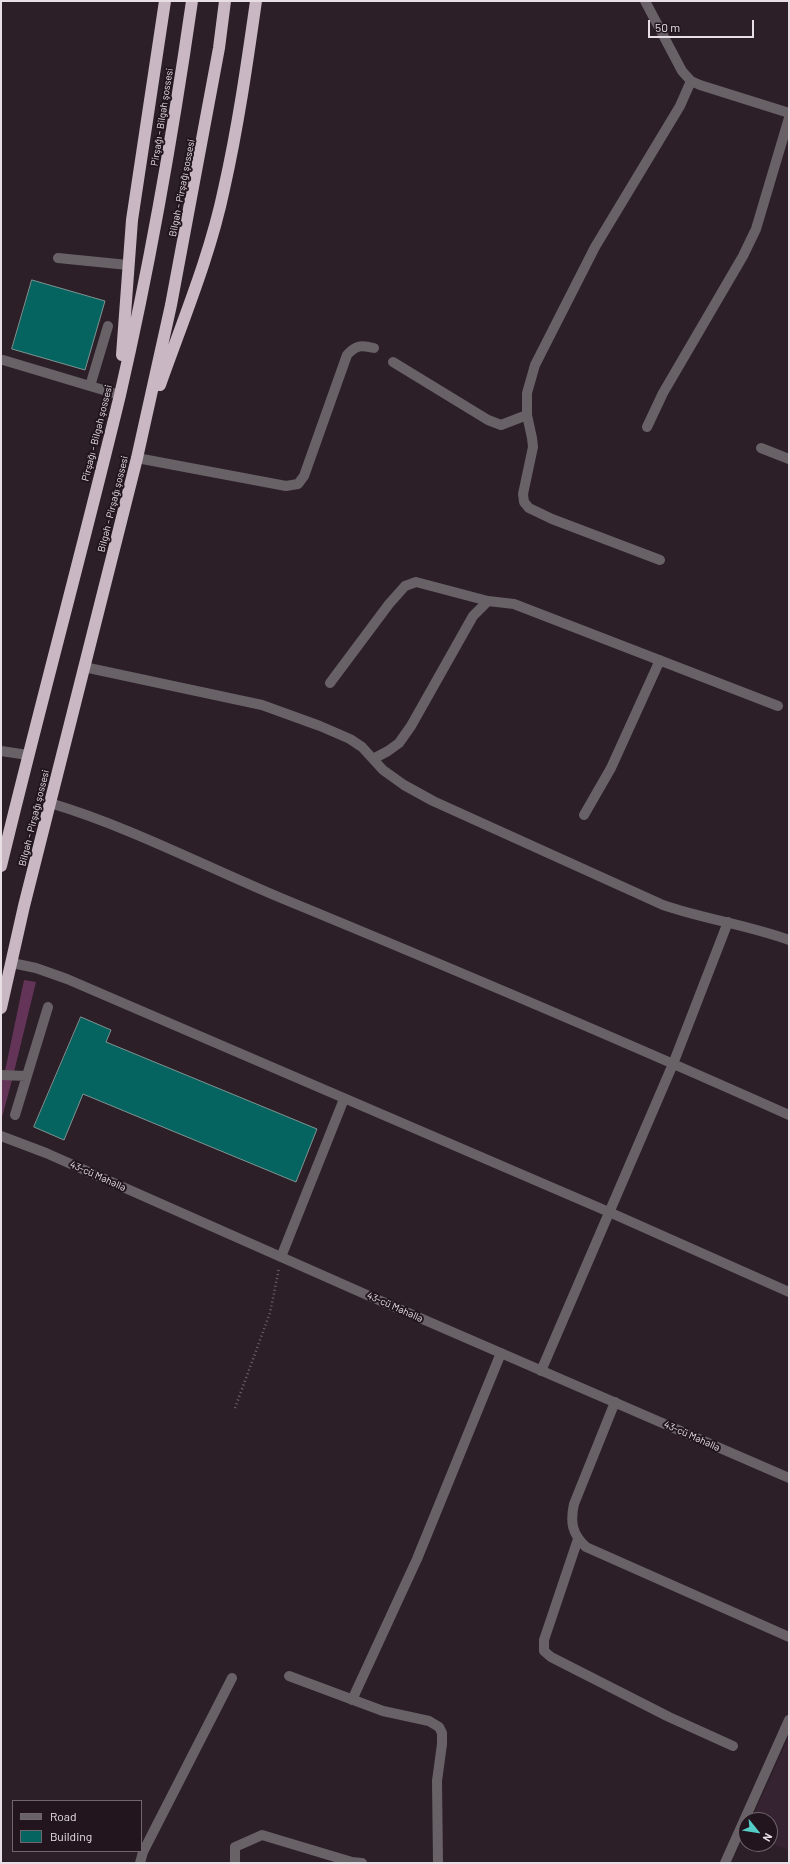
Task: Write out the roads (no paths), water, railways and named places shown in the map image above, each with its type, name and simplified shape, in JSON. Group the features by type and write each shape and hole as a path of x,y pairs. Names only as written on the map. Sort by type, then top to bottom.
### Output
{"highway":[{"path":"120,395 132,220 166,1"},
{"name":"Pirşağı - Bilgəh şossesi","path":"1,866 120,395 172,135 192,1"},
{"name":"Bilgəh - Pirşağı şossesi","path":"1,1008 50,803 137,458 171,305 191,204 219,48 225,1"},
{"path":"143,431 205,261 224,190 238,120 256,1"}],"street":[{"path":"645,1 682,71 691,81 713,90 789,114"},
{"path":"660,560 552,519 529,508 524,502 523,494 533,447 526,415 527,393 535,364 595,247 680,106 691,81"},
{"path":"647,427 663,393 744,256 753,236 789,118"},
{"path":"58,258 128,265"},
{"path":"90,386 108,326"},
{"path":"137,458 286,486 298,484 304,476 348,355 354,348 361,345 374,348"},
{"path":"3,360 120,395"},
{"path":"393,362 488,420 500,425 526,415"},
{"path":"762,448 789,459"},
{"path":"330,683 404,586 416,582 488,601 514,604 778,706"},
{"path":"373,759 399,743 411,726 473,616 488,601"},
{"path":"584,815 611,768 660,660"},
{"path":"84,667 262,705 320,726 350,739 362,747 383,770 433,801 663,905 690,914 728,922 789,940"},
{"path":"1,750 28,755"},
{"path":"50,803 107,822 257,888 673,1064 789,1115"},
{"path":"541,1371 673,1064 728,922"},
{"path":"12,963 36,968 67,979 609,1212 789,1292"},
{"path":"14,1114 48,1007"},
{"path":"1,1075 26,1076"},
{"path":"281,1257 344,1098"},
{"name":"43-cü Məhəllə","path":"1,1136 53,1156 541,1371 789,1478"},
{"path":"352,1700 417,1559 501,1353"},
{"path":"615,1402 574,1504 571,1517 572,1527 578,1539 586,1547 789,1637"},
{"path":"578,1539 544,1640 544,1651 551,1657 669,1717 733,1746"},
{"path":"290,1676 383,1711 428,1721 439,1727 442,1733 442,1744 438,1781 438,1863"},
{"path":"140,1863 143,1852 232,1678"},
{"path":"725,1863 789,1720"},
{"path":"235,1863 235,1847 262,1835 352,1862 362,1863"}]}
